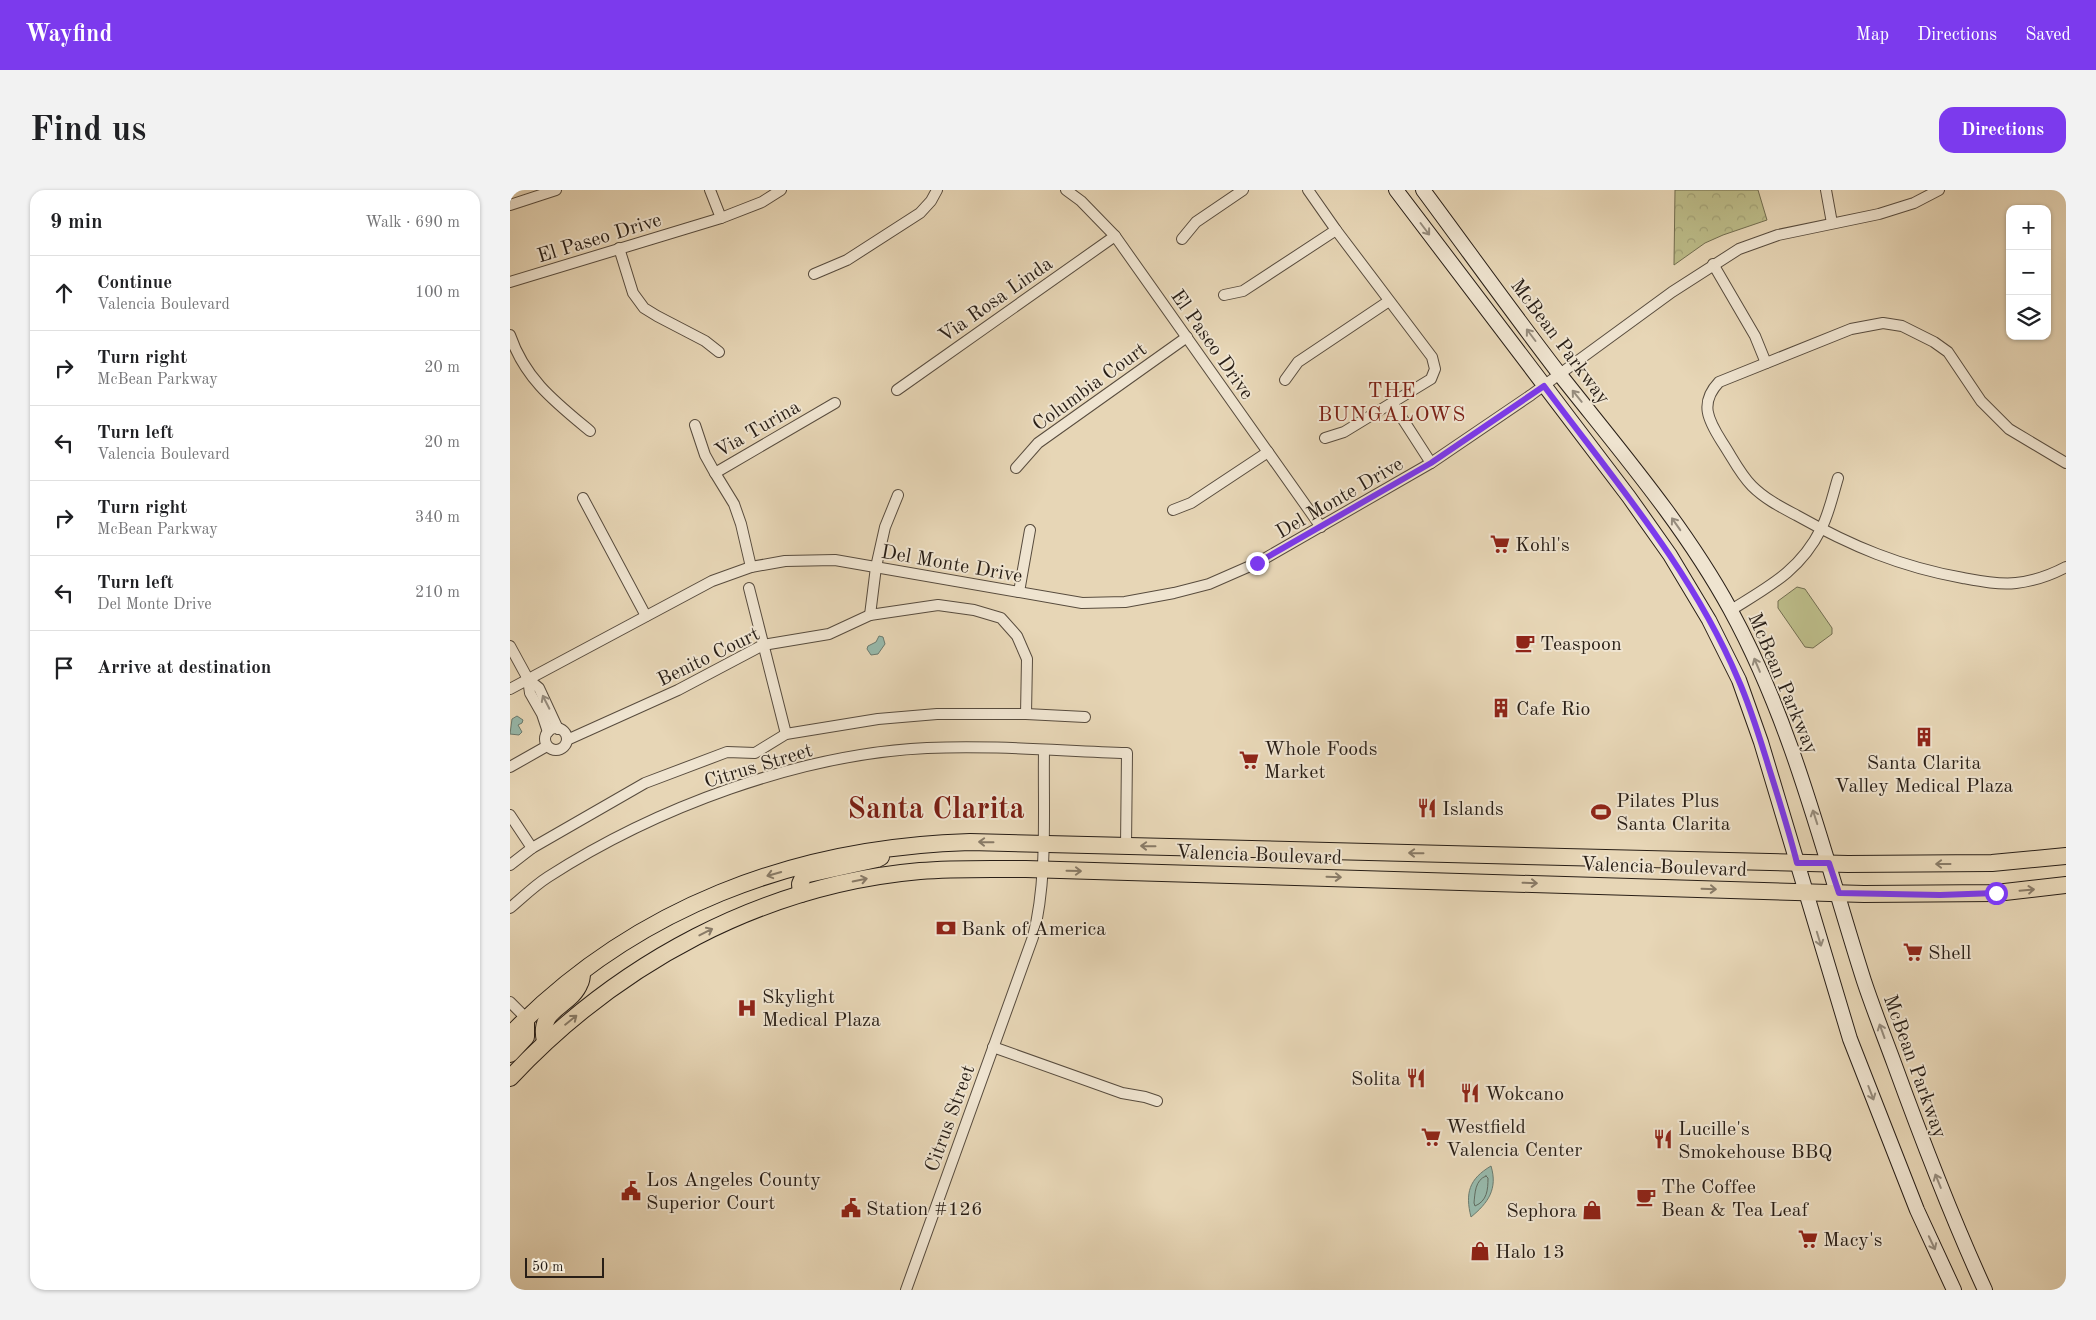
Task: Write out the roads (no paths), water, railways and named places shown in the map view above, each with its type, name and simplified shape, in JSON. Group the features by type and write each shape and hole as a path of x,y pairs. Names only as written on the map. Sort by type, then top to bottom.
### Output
{"main road":[{"name":"McBean Parkway","path":"1396,190 1629,497 1660,541 1713,628 1739,680 1761,742 1853,1048 1914,1202 1954,1290"},
{"name":"McBean Parkway","path":"1423,190 1560,374 1655,494 1701,560 1731,610 1754,657 1801,775 1865,981 1926,1153 1985,1290"},
{"name":"Valencia Boulevard","path":"510,1035 526,1018 582,972 626,941 707,898 741,883 828,858 898,846 970,842 1797,863 1992,863 2066,856"},
{"path":"802,894 800,884 804,875 877,859 898,846"},
{"name":"Valencia Boulevard","path":"510,1078 545,1041 605,991 641,967 718,926 759,908 802,894 878,876 967,868 1839,893 1977,893 2041,889 2066,885"},
{"path":"545,1041 543,1027 546,1020 581,983 582,972"},
{"path":"510,1054 526,1037 526,1018"}],"street":[{"path":"510,205 556,190"},
{"path":"710,190 721,218"},
{"name":"El Paseo Drive","path":"510,282 721,218 762,202 781,190"},
{"path":"814,274 847,260 920,213 931,201 937,190"},
{"name":"El Paseo Drive","path":"1066,190 1081,201 1114,236 1321,528"},
{"path":"1182,239 1196,222 1243,190"},
{"path":"1308,190 1432,358 1435,369 1432,379 1344,432 1325,438"},
{"path":"1826,190 1832,223"},
{"name":"Del Monte Drive","path":"510,689 712,581 751,567 808,559 835,560 1082,603 1126,602 1210,584 1257,563 1321,528 1431,463 1544,386 1713,264 1739,249 1778,235 1879,214 1914,203 1939,190"},
{"path":"1224,295 1243,291 1336,230"},
{"name":"Via Rosa Linda","path":"897,390 1114,236"},
{"path":"619,248 633,293 644,308 705,340 719,352"},
{"path":"1713,264 1755,336 1766,362"},
{"path":"1285,380 1298,362 1389,301"},
{"path":"2066,463 2009,429 1981,401 1948,352 1934,342 1902,326 1883,324 1851,329 1766,362 1720,382 1710,391 1707,402 1712,426 1743,476 1752,486 1766,498 1821,529 1883,558 1928,572 1977,580 2014,583 2045,578 2066,567"},
{"path":"510,335 515,349 529,374 554,401 590,431"},
{"name":"Columbia Court","path":"1016,468 1038,443 1187,337"},
{"name":"Via Turina","path":"695,425 705,455 715,473 835,403"},
{"path":"1392,404 1431,463"},
{"path":"1173,510 1191,503 1268,452"},
{"path":"715,473 734,504 741,524 751,567"},
{"path":"1731,610 1782,578 1797,563 1821,529 1838,478"},
{"path":"870,615 876,567 885,527 898,495"},
{"path":"583,498 646,616"},
{"path":"1019,592 1030,530"},
{"path":"749,588 786,734"},
{"name":"Benito Court","path":"567,740 678,690 763,645 829,634 870,615 938,605 974,610 1001,618 1017,636 1027,659 1026,714"},
{"path":"510,646 528,679 530,693 542,714 553,730 564,732 567,740 560,750 553,750 547,746 545,739 553,730"},
{"path":"510,865 532,848 645,783 727,752 754,753 786,734 878,720 937,714 1026,714 1086,717"},
{"path":"510,767 547,746"},
{"name":"Citrus Street","path":"510,908 546,878 634,828 717,793 771,776 846,757 886,751 981,747 1127,753 1126,846"},
{"name":"Citrus Street","path":"906,1290 1033,936 1038,916 1042,870 1044,751"},
{"path":"510,815 532,848"},
{"path":"510,1002 526,1018"},
{"path":"993,1047 1122,1093 1157,1101"}],"water":[{"path":"879,636 883,637 885,644 878,654 871,655 867,649 868,646 876,642"},
{"path":"517,716 523,720 518,725 522,732 519,735 510,734 512,719"},
{"path":"1491,1166 1493,1182 1490,1195 1487,1201 1471,1217 1469,1194 1471,1187 1478,1176"}],"place":[{"name":"Kohl's","path":"1500,544"},
{"name":"Teaspoon","path":"1525,643"},
{"name":"Cafe Rio","path":"1501,708"},
{"name":"Santa Clarita Valley Medical Plaza","path":"1924,737"},
{"name":"Whole Foods Market","path":"1249,760"},
{"name":"Islands","path":"1427,808"},
{"name":"Pilates Plus Santa Clarita","path":"1601,812"},
{"name":"Bank of America","path":"946,928"},
{"name":"Shell","path":"1913,952"},
{"name":"Skylight Medical Plaza","path":"747,1008"},
{"name":"Solita","path":"1416,1078"},
{"name":"Wokcano","path":"1470,1093"},
{"name":"Westfield Valencia Center","path":"1431,1137"},
{"name":"Lucille's Smokehouse BBQ","path":"1663,1139"},
{"name":"Los Angeles County Superior Court","path":"631,1191"},
{"name":"The Coffee Bean & Tea Leaf","path":"1646,1197"},
{"name":"Station #126","path":"851,1208"},
{"name":"Sephora","path":"1592,1210"},
{"name":"Macy's","path":"1808,1239"},
{"name":"Halo 13","path":"1480,1251"}],"district":[{"name":"THE BUNGALOWS","path":"1392,402"},
{"name":"Santa Clarita","path":"936,808"}]}
